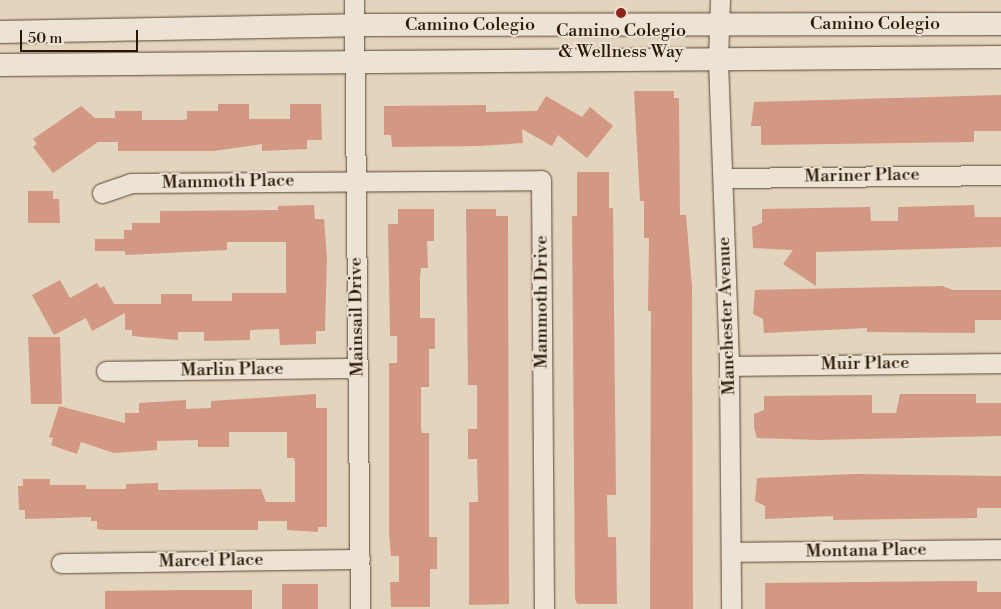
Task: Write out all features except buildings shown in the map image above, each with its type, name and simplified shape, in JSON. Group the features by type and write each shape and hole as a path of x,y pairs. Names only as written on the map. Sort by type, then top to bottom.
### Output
{"street":[{"name":"Mainsail Drive","path":"354,0 360,609"},
{"name":"Manchester Avenue","path":"720,0 718,61 729,366 731,609"},
{"name":"Camino Colegio","path":"0,32 354,25 1001,24"},
{"name":"Camino Colegio","path":"0,65 355,65 1001,57"},
{"name":"Mariner Place","path":"723,178 1001,175"},
{"name":"Mammoth Drive","path":"356,181 541,180 544,609"},
{"name":"Mammoth Place","path":"102,193 131,183 356,181"},
{"name":"Muir Place","path":"729,366 1001,363"},
{"name":"Marlin Place","path":"106,371 358,368"},
{"name":"Montana Place","path":"731,552 1001,549"},
{"name":"Marcel Place","path":"61,563 360,559"}],"place":[{"name":"Camino Colegio & Wellness Way","path":"621,13"}]}
